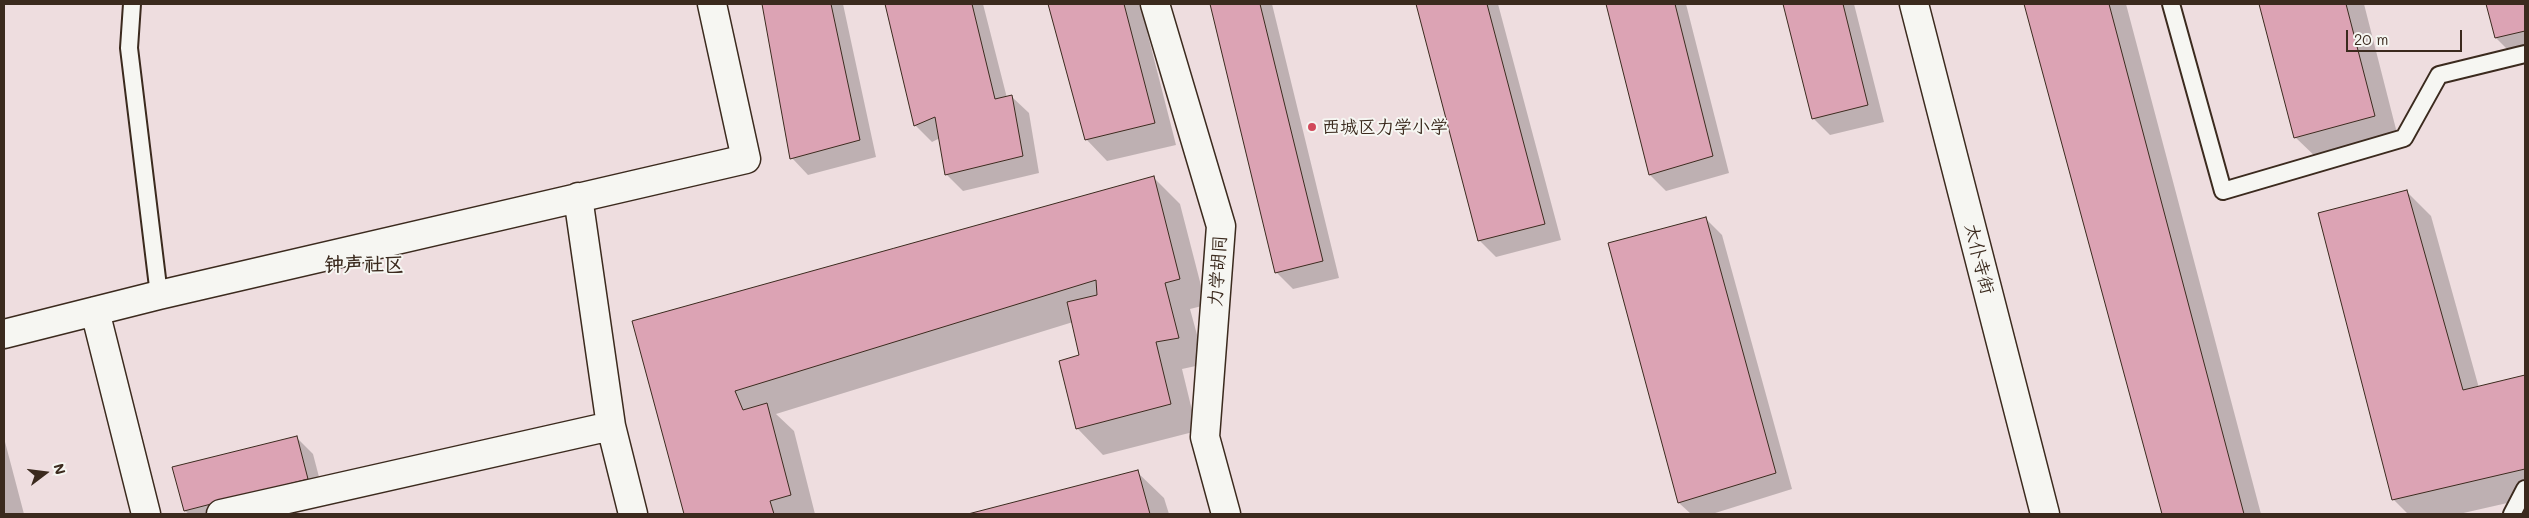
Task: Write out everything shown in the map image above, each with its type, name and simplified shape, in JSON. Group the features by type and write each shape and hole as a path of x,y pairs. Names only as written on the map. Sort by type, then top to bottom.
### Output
{"street":[{"path":"4,334 159,295 746,159 712,4"},
{"name":"力学胡同","path":"1155,4 1221,226 1204,437 1226,514"},
{"name":"太仆寺街","path":"1914,4 2044,514"},
{"path":"578,197 611,426 633,514"},
{"path":"95,311 146,514"},
{"path":"221,514 611,426"}],"lane":[{"path":"132,4 129,48 159,295"},
{"path":"2171,4 2223,191 2404,138 2439,74 2525,54"},
{"path":"2512,514 2525,489"}],"building":[{"path":"762,4 831,4 860,140 790,159"},
{"path":"885,4 972,4 995,99 1012,95 1023,156 945,175 935,117 914,126"},
{"path":"1048,4 1124,4 1155,123 1085,140"},
{"path":"1210,4 1260,4 1323,261 1275,273"},
{"path":"1416,4 1487,4 1545,224 1478,241"},
{"path":"1606,4 1675,4 1713,156 1649,175"},
{"path":"1783,4 1843,4 1868,105 1812,119"},
{"path":"2024,4 2109,4 2244,514 2162,514"},
{"path":"2259,4 2346,4 2375,116 2294,138"},
{"path":"2486,4 2525,4 2525,31 2495,38"},
{"path":"1154,176 1180,279 1165,283 1179,338 1156,342 1171,404 1076,429 1059,361 1079,355 1067,302 1097,295 1096,280 735,391 743,410 767,403 791,495 770,501 774,514 684,514 632,321"},
{"path":"2407,190 2463,390 2525,375 2525,469 2392,500 2318,213"},
{"path":"1706,217 1776,473 1678,503 1608,243"},
{"path":"297,436 308,479 184,511 172,467"},
{"path":"1138,470 1150,514 968,514"}],"place":[{"name":"西城区力学小学","path":"1312,127"}],"district":[{"name":"钟声社区","path":"364,265"}]}
